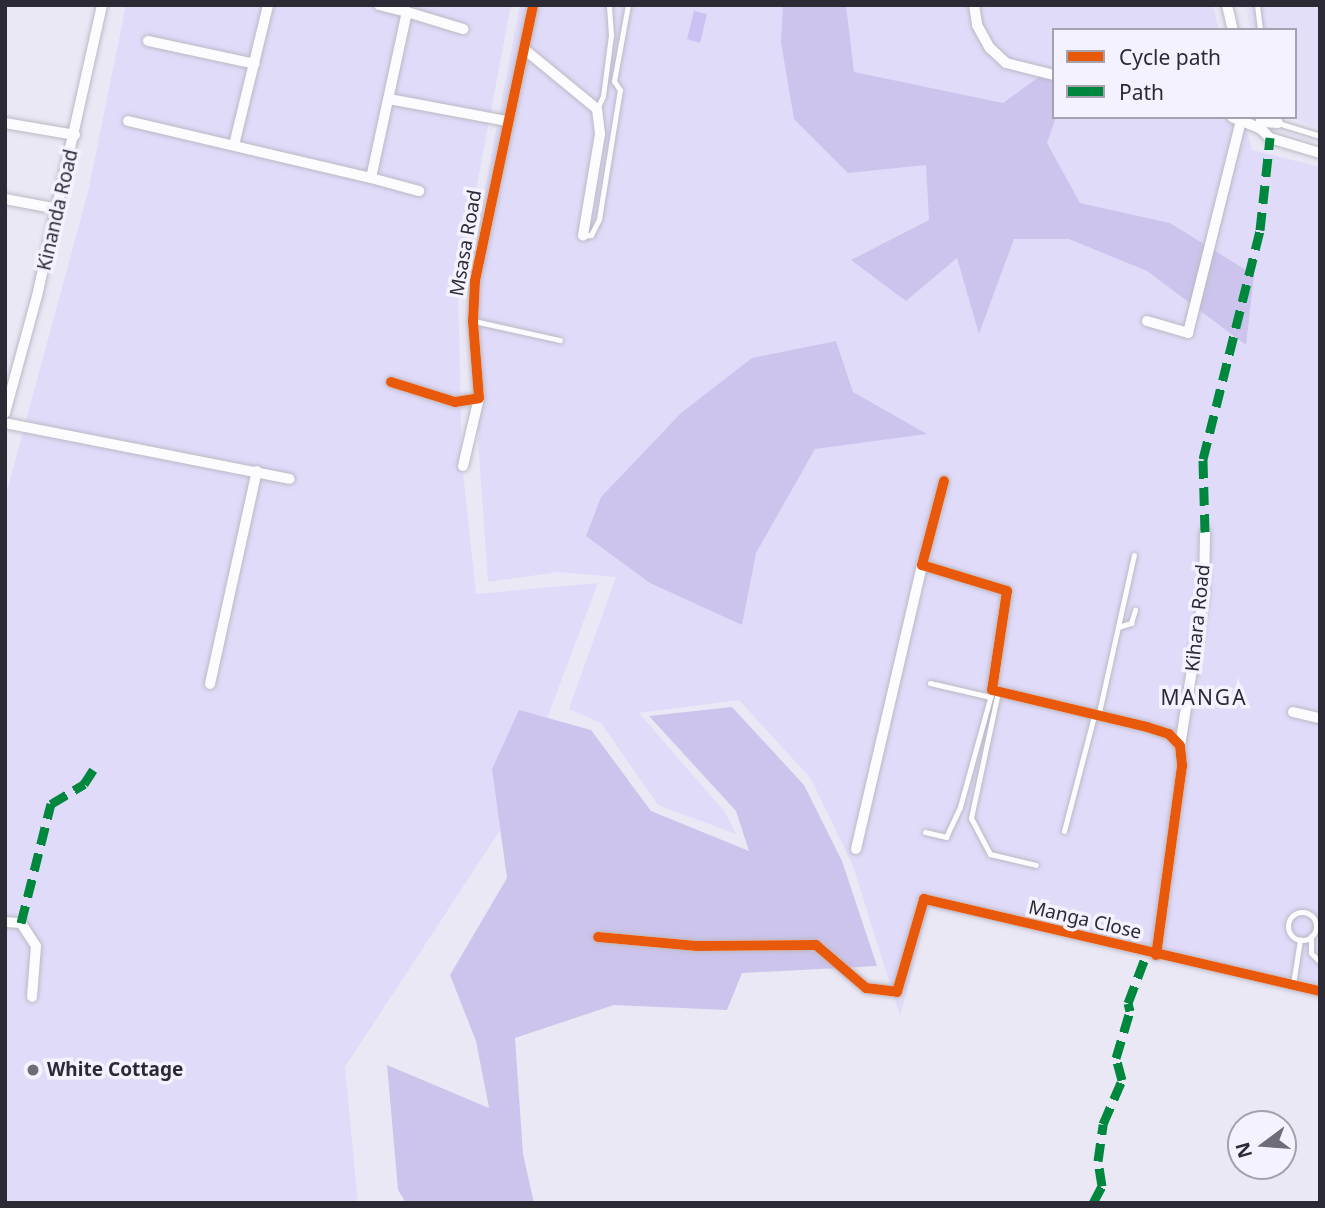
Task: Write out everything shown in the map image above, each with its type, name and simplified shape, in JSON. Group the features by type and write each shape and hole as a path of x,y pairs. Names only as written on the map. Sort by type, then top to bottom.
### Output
{"street":[{"name":"Kinanda Road","path":"5,413 58,209 102,5"},
{"path":"234,145 268,5"},
{"path":"379,5 463,29"},
{"name":"Msasa Road","path":"463,466 479,398 472,321 475,281 506,121 533,5"},
{"path":"974,5 978,26 990,48 1006,63 1052,74"},
{"path":"1227,5 1233,28"},
{"path":"371,178 407,12"},
{"path":"148,41 255,64"},
{"path":"524,49 597,109 600,134 583,236"},
{"path":"389,99 506,121"},
{"path":"1147,321 1188,334 1237,119 1262,123 1277,120"},
{"path":"128,121 419,191"},
{"path":"5,123 75,135"},
{"path":"1262,123 1270,138 1320,153"},
{"path":"5,199 58,209"},
{"path":"391,383 455,402 479,398"},
{"path":"5,423 290,479"},
{"path":"210,684 257,471"},
{"path":"856,849 944,481"},
{"name":"Kihara Road","path":"1156,954 1182,766 1180,746 1204,592 1205,532"},
{"path":"922,565 1007,591 994,693 1169,734 1180,746"},
{"path":"1293,712 1320,718"},
{"name":"Manga Close","path":"598,937 697,946 816,945 866,988 897,992 924,899 1320,991"},
{"path":"5,922 21,923 36,946 32,998"}],"lane":[{"path":"597,109 603,96 611,35 609,5"},
{"path":"583,236 591,235 599,219 620,90 614,81 628,5"},
{"path":"1258,5 1260,28"},
{"path":"1277,120 1320,136"},
{"path":"472,321 560,340"},
{"path":"1064,831 1096,716 1135,555"},
{"path":"1118,627 1131,622 1135,610"},
{"path":"930,683 994,693"},
{"path":"925,832 946,837 960,807 994,693"},
{"path":"994,693 971,818 990,854 1036,865"},
{"path":"1300,940 1287,927 1299,912 1315,920 1311,936 1311,954 1320,962"},
{"path":"1300,940 1311,936"},
{"path":"1293,984 1300,940"}],"shaded area":[{"path":"126,5 511,5 458,285 462,463 476,594 598,583 512,812 345,1067 358,1203 5,1203 5,498 88,192"},
{"path":"520,5 1213,5 1219,28 1052,28 1052,119 1244,119 1252,150 1320,167 1320,984 929,908 900,1016 853,866 811,779 739,700 639,713 725,812 736,834 658,805 601,723 569,709 616,577 558,572 488,582 467,283"},
{"path":"783,5 846,5 854,72 1003,103 1052,67 1052,119 1055,119 1047,143 1080,203 1170,223 1254,275 1246,345 1147,271 1069,239 1014,239 979,334 957,258 906,301 851,260 929,220 926,165 848,173 794,119 781,42"},
{"path":"1246,5 1320,5 1320,128 1295,119 1297,119 1297,28 1250,28"},
{"path":"694,11 707,14 700,43 687,39"},
{"path":"836,341 853,392 927,434 815,449 756,553 742,625 650,583 586,536 601,497 681,413 752,358"},
{"path":"732,707 804,785 842,861 877,966 742,973 727,1010 614,1005 515,1038 523,1154 534,1203 406,1203 398,1190 387,1065 489,1108 476,1041 450,975 507,878 492,769 519,710 591,730 651,811 749,851 736,811 649,716"}],"marked path":[{"path":"1205,532 1203,459 1260,230 1270,138"},
{"path":"21,923 51,804 84,784 93,770"},
{"path":"1093,1203 1102,1186 1098,1161 1103,1124 1122,1080 1116,1058 1130,1011 1128,1003 1147,953"}],"cycle path":[{"path":"391,382 455,402 479,398 473,321 475,281 533,5"},
{"path":"944,481 922,565 1007,591 992,690 1147,727 1169,734 1180,746 1182,766 1156,955"},
{"path":"598,937 697,946 816,945 866,988 897,992 924,899 1320,991"}],"place":[{"name":"White Cottage","path":"33,1070"}],"district":[{"name":"MANGA","path":"1204,697"}]}
